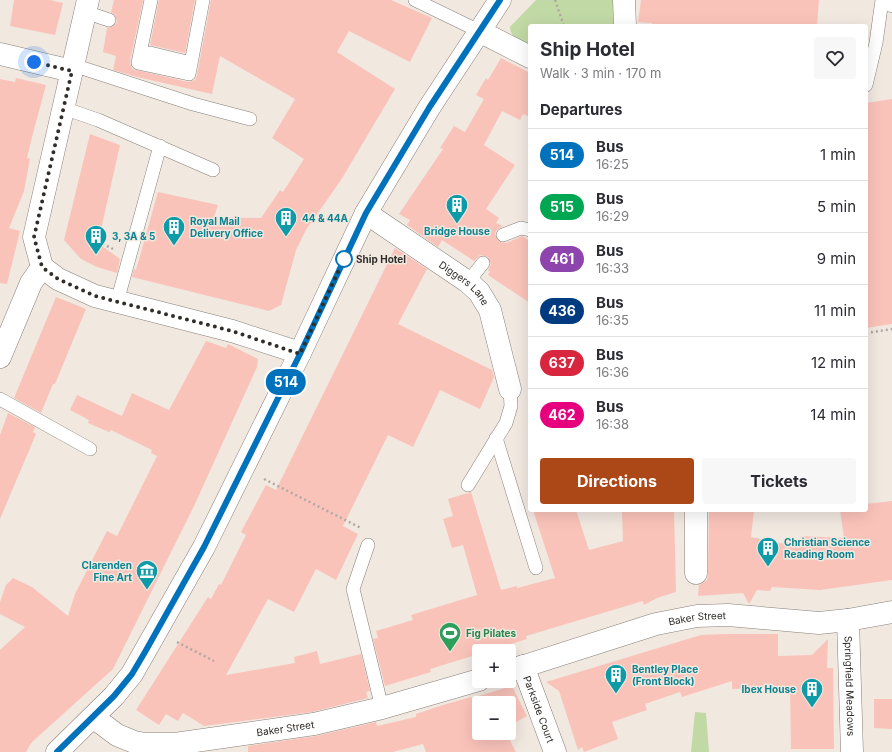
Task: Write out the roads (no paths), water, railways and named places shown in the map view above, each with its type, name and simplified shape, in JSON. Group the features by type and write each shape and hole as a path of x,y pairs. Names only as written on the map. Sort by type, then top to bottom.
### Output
{"street":[{"path":"624,0 625,24"},
{"path":"57,752 93,717 132,674 204,547 300,354 366,213 429,108 498,1"},
{"path":"86,6 34,237 42,267 58,279 95,296 232,331 300,354"},
{"path":"479,31 528,56"},
{"path":"0,54 72,68"},
{"name":"Diggers Lane","path":"366,213 468,282 479,292 490,310 510,389"},
{"path":"0,356 31,283 42,267"},
{"path":"696,512 696,573"},
{"name":"Baker Street","path":"516,669 656,624 697,616 728,615 819,623 848,620 892,612"},
{"name":"Springfield Meadows","path":"848,620 852,752"},
{"name":"Parkside Court","path":"516,669 555,752"},
{"name":"Baker Street","path":"93,717 117,734 134,742 146,744 175,744 314,724 382,708 472,682"}],"lane":[{"path":"151,0 138,63 189,74 203,0"},
{"path":"416,0 479,31"},
{"path":"868,77 876,43 882,0"},
{"path":"86,6 109,20"},
{"path":"150,53 191,63"},
{"path":"72,68 193,104 250,119"},
{"path":"63,108 98,120 213,170"},
{"path":"117,302 160,146"},
{"path":"503,235 521,228 528,230"},
{"path":"468,282 483,263"},
{"path":"468,485 506,423 511,406 510,389"},
{"path":"0,399 90,449"},
{"path":"496,438 536,568"},
{"path":"368,545 353,588 382,708"}],"place":[{"name":"Bridge House","path":"457,224"},
{"name":"44 & 44A","path":"286,238"},
{"name":"Royal Mail Delivery Office","path":"174,246"},
{"name":"3, 3A & 5","path":"96,256"},
{"name":"Ship Hotel","path":"344,259"},
{"name":"Christian Science Reading Room","path":"768,568"},
{"name":"Clarenden Fine Art","path":"147,590"},
{"name":"Fig Pilates","path":"450,652"},
{"name":"Bentley Place (Front Block)","path":"616,694"},
{"name":"Ibex House","path":"812,708"}]}
